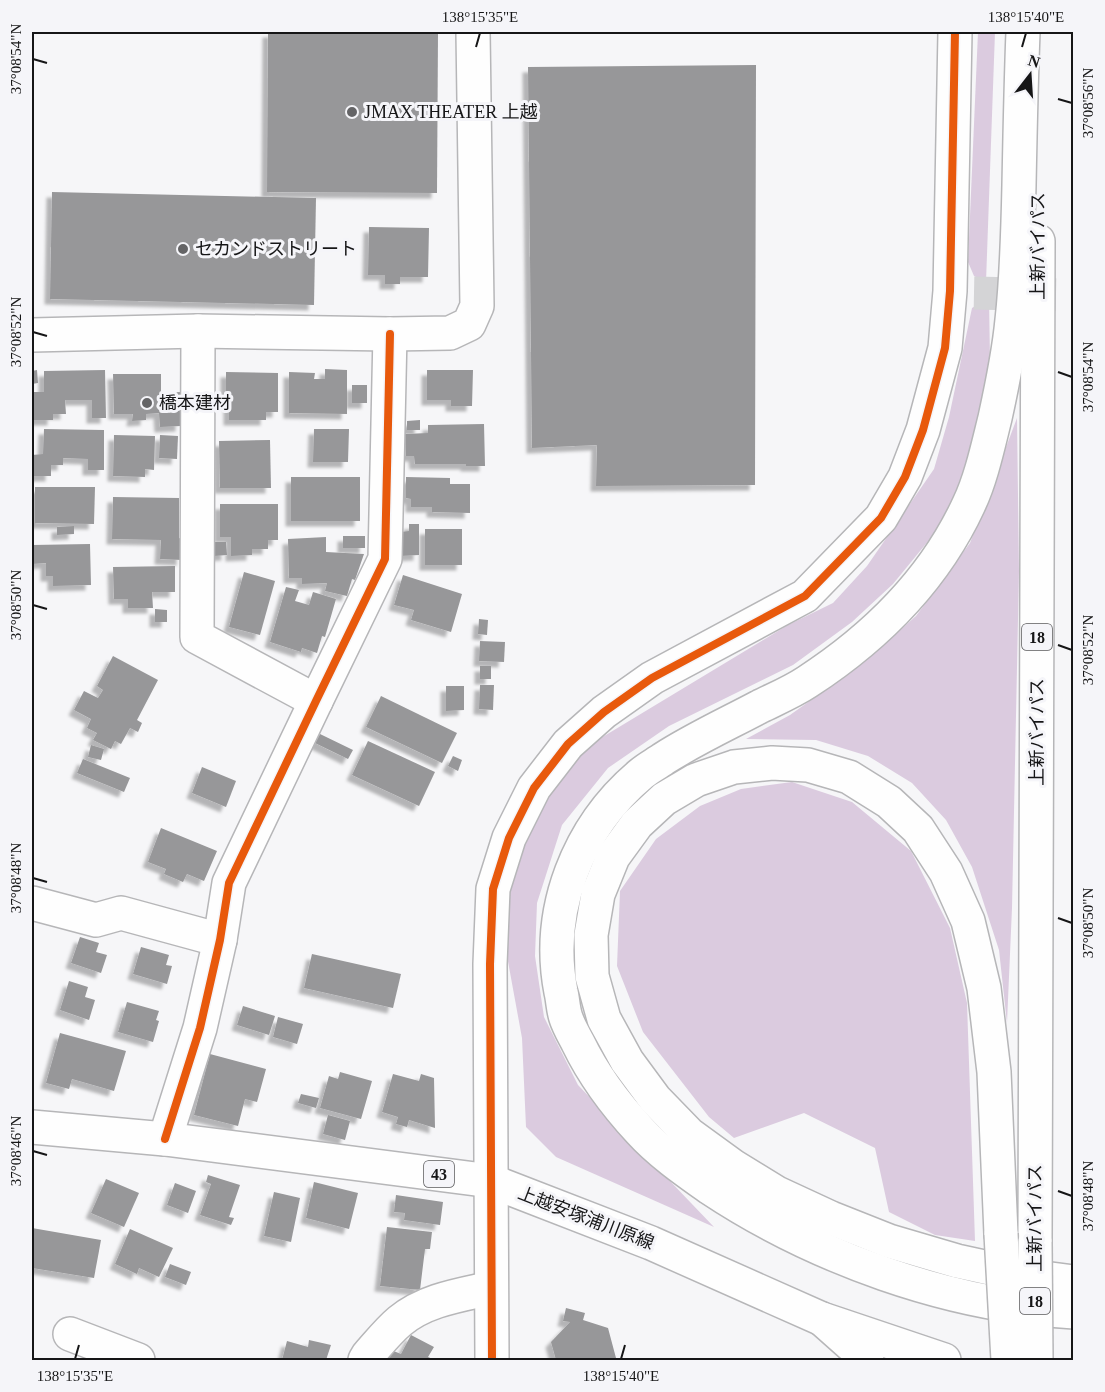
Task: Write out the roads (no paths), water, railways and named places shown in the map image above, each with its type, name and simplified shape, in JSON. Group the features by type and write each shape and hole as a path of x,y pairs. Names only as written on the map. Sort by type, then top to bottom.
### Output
{"main road":[{"path":"32,335 198,331 450,333 469,324 477,306 473,32"},
{"path":"492,1360 490,964 493,889 509,838 534,788 568,744 604,712 652,678 805,596 881,518 905,477 923,430 962,292 955,32"},
{"path":"1023,32 1013,319 1001,394 988,446 970,502 940,556 905,601 859,644 804,684 687,743 643,772 610,804 585,840 566,885 558,931 557,974 566,1018 586,1061 613,1100 645,1136 688,1173 737,1206 800,1239 862,1265 922,1285 988,1302 1074,1312"},
{"name":"上新バイパス","path":"1036,1360 1039,32"},
{"path":"198,331 197,637 315,701"},
{"path":"165,1139 200,1028 220,940 229,883 385,559 390,334"},
{"path":"1008,1360 1001,1234 994,1072 984,988 969,921 946,872 918,829 888,802 849,777 808,765 772,763 734,767 696,780 664,799 637,824 613,857 598,894 591,935 592,976 604,1019 627,1061 654,1099 689,1134 733,1166 777,1193 831,1218 890,1241 957,1261 1021,1275 1074,1282"},
{"path":"32,903 96,920 121,913 220,940"},
{"name":"上越安塚浦川原線","path":"32,1127 165,1139 490,1181 651,1243 822,1319 944,1360"},
{"path":"365,1360 400,1321 418,1308 491,1288"},
{"path":"822,1319 867,1360"},
{"path":"70,1334 138,1360"}],"tunnel":[{"path":"974,293 1074,295"}],"place":[{"name":"JMAX THEATER 上越","path":"352,112"},
{"name":"セカンドストリート","path":"183,249"},
{"name":"橋本建材","path":"147,403"}]}
